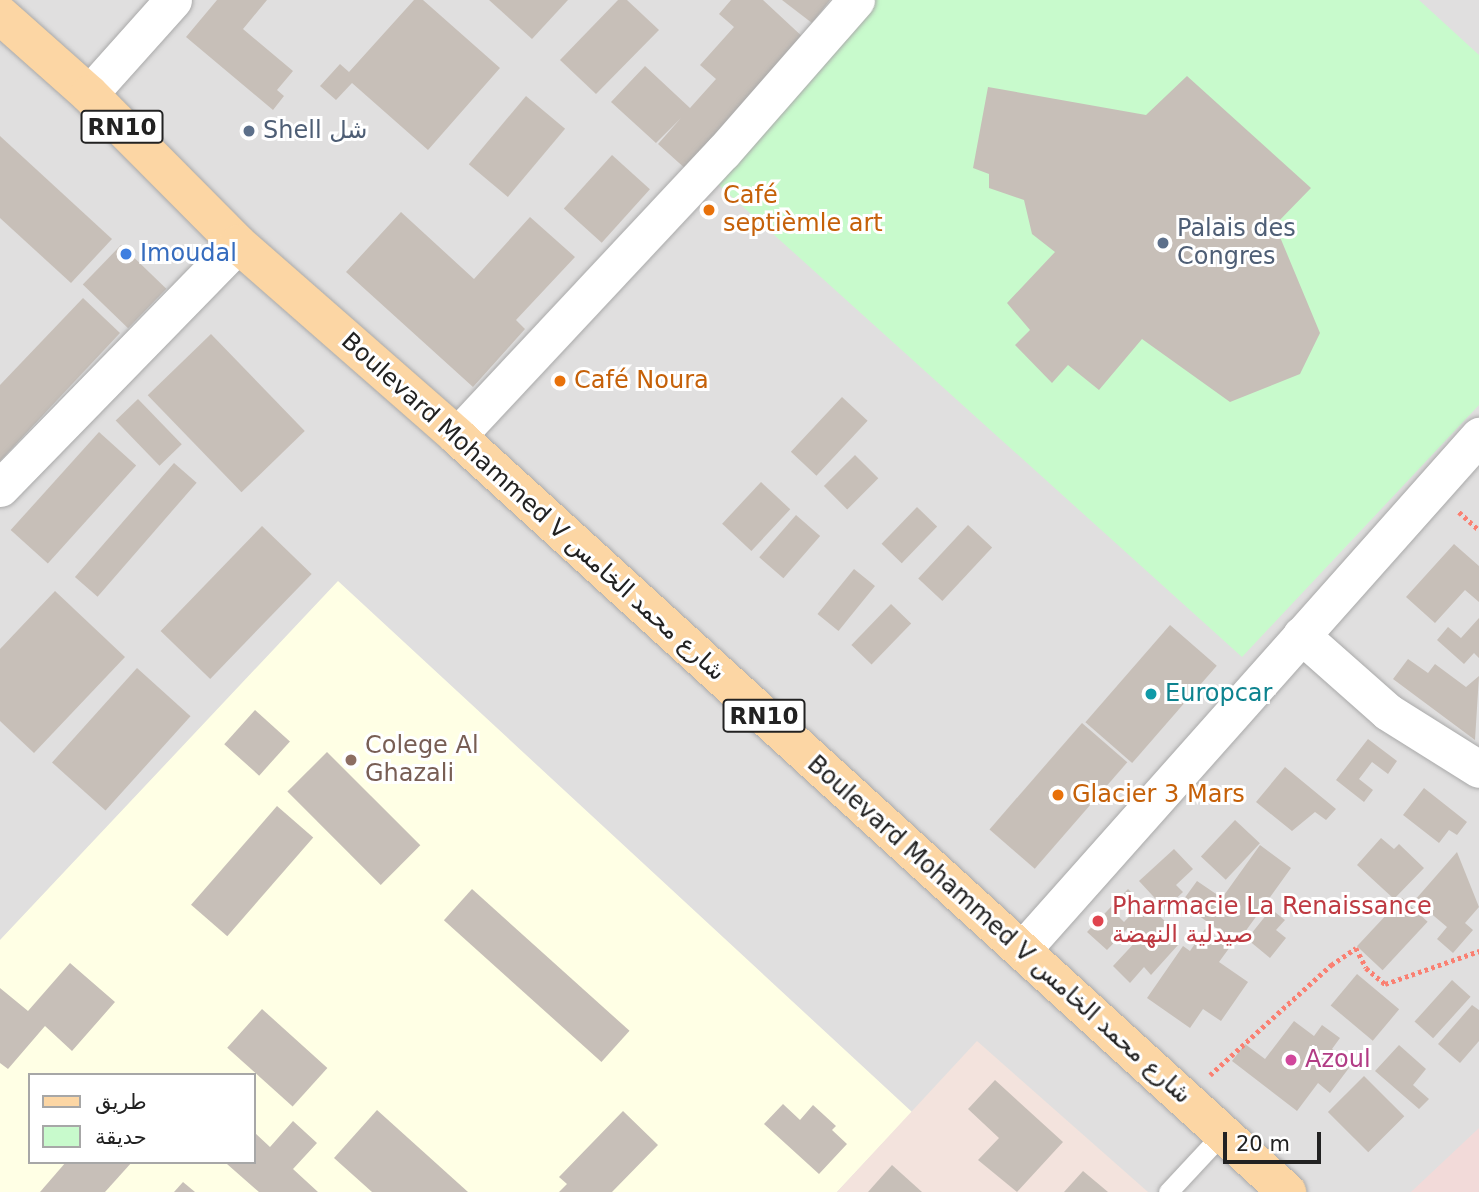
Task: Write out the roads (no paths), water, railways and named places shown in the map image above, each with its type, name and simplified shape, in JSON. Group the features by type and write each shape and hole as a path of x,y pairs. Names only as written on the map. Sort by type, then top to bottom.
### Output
{"main road":[{"name":"Boulevard Mohammed V شارع محمد الخامس","path":"0,15 89,94 238,244 457,436 1287,1192"}],"street":[{"path":"89,94 173,0"},
{"path":"457,436 723,152 856,0"},
{"path":"0,488 238,244"},
{"path":"1022,950 1479,436"},
{"path":"1301,635 1388,712 1479,769"}],"lane":[{"path":"1168,1192 1223,1133"}],"place":[{"name":"Shell شل","path":"249,131"},
{"name":"Café septièmle art","path":"709,210"},
{"name":"Palais des Congres","path":"1163,243"},
{"name":"Imoudal","path":"126,254"},
{"name":"Café Noura","path":"560,381"},
{"name":"Europcar","path":"1151,694"},
{"name":"Colege Al Ghazali","path":"351,760"},
{"name":"Glacier 3 Mars","path":"1058,795"},
{"name":"Pharmacie La Renaissance صيدلية النهضة","path":"1098,921"},
{"name":"Azoul","path":"1291,1060"}]}
